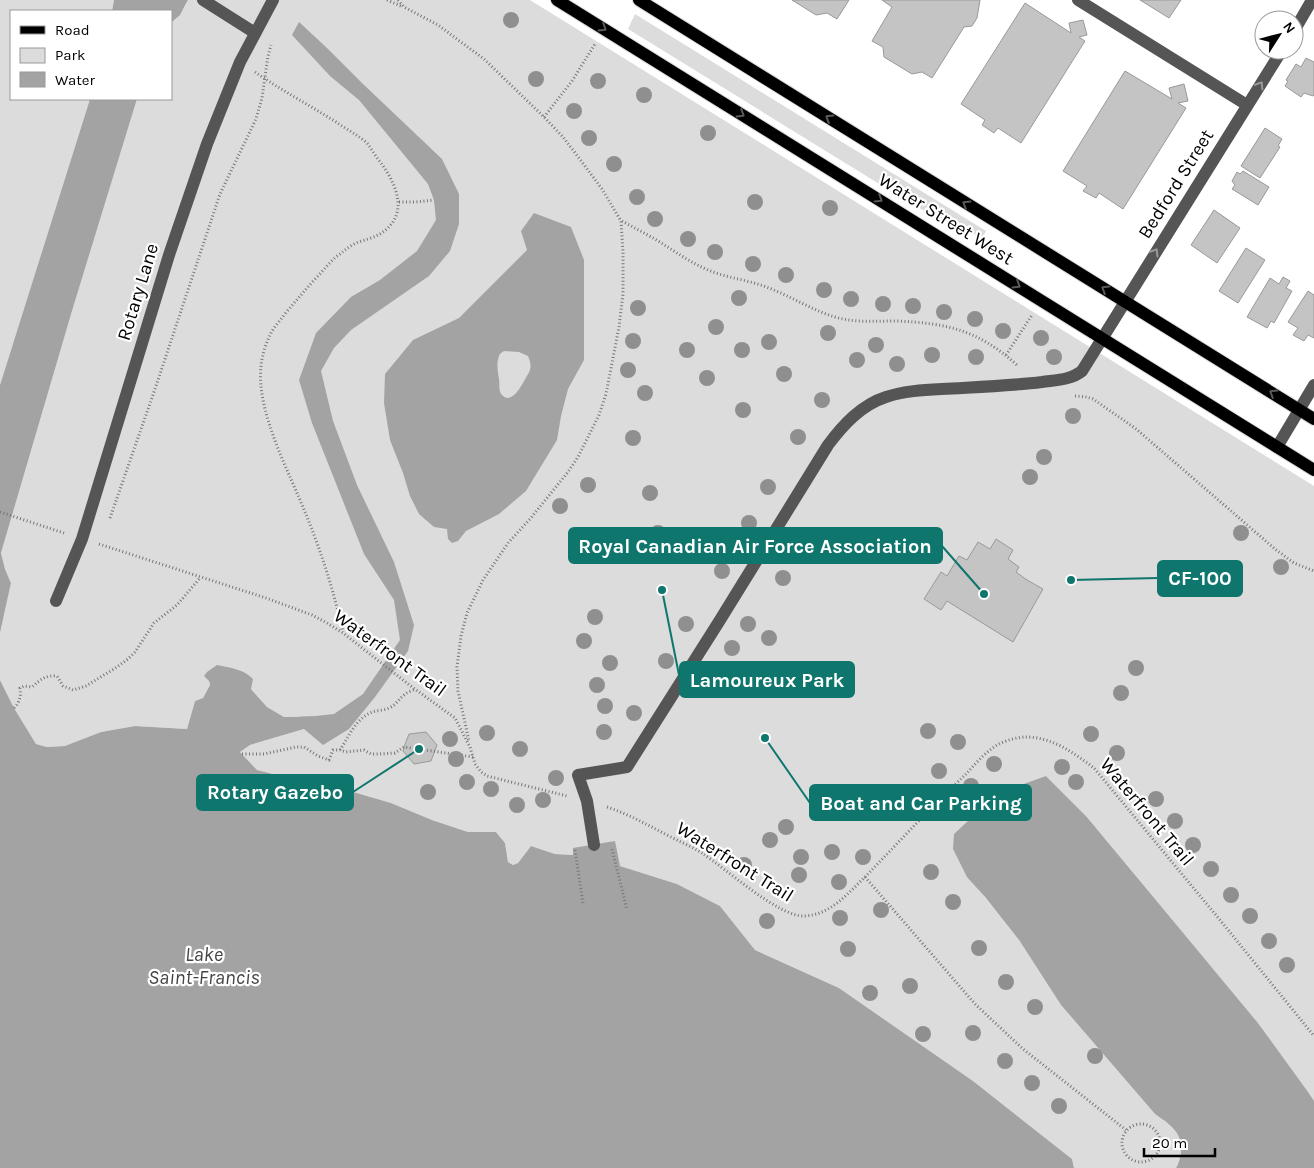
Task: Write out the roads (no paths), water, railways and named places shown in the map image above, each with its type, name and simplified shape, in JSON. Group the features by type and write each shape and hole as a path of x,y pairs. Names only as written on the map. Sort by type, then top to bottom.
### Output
{"main road":[{"name":"Water Street West","path":"639,0 1314,419"},
{"name":"Water Street West","path":"560,1 1314,470"}],"street":[{"path":"203,0 255,34"},
{"name":"Rotary Lane","path":"56,601 82,539 169,255 207,144 240,62 273,0"},
{"path":"1078,0 1248,105"},
{"path":"1309,18 1312,0"},
{"name":"Bedford Street","path":"594,845 587,801 578,775 627,767 828,445 844,424 866,406 885,397 908,392 1005,386 1073,377 1082,371 1276,60"},
{"path":"1277,447 1314,385"}],"water":[{"path":"114,0 188,0 180,15 172,22 172,10 112,10"},
{"name":"Lake Saint-Francis","path":"299,22 442,159 459,194 459,224 450,251 429,276 351,330 334,348 321,371 333,421 357,485 394,562 414,625 408,651 349,729 323,745 304,729 250,745 240,752 257,770 289,778 321,776 350,791 391,803 468,832 496,832 505,843 508,862 513,865 518,863 531,846 555,854 573,855 573,848 615,841 620,866 677,884 720,906 755,950 839,988 973,1081 1072,1159 1074,1168 0,1168 0,680 14,708 36,744 47,747 65,746 101,732 135,726 187,729 195,701 203,698 210,685 204,676 217,665 236,669 253,679 251,689 267,707 284,717 334,714 363,694 400,640 394,600 364,554 312,423 299,380 316,333 351,297 380,280 417,251 436,220 434,200 428,184 359,100 330,76 292,35"},
{"path":"90,100 137,100 1,553 11,583 0,633 0,385"},
{"path":"534,213 571,227 584,260 584,360 568,389 557,440 526,491 499,514 466,531 458,541 452,543 448,539 447,529 434,527 419,514 410,496 390,440 384,403 385,374 413,340 459,318 527,250 521,231","holes":["504,351 519,352 528,356 530,369 521,387 515,394 512,397 505,398 500,389 498,359"]},
{"path":"1046,776 1086,816 1258,1023 1308,1092 1314,1101 1314,1168 1176,1168 1181,1145 1174,1129 1155,1114 1061,1005 1019,940 967,877 953,849 954,834 998,793"}],"place":[{"name":"CF-100","path":"1071,580"},
{"name":"Lamoureux Park","path":"662,590"},
{"name":"Royal Canadian Air Force Association","path":"984,594"},
{"name":"Boat and Car Parking","path":"765,738"},
{"name":"Rotary Gazebo","path":"419,749"}]}
